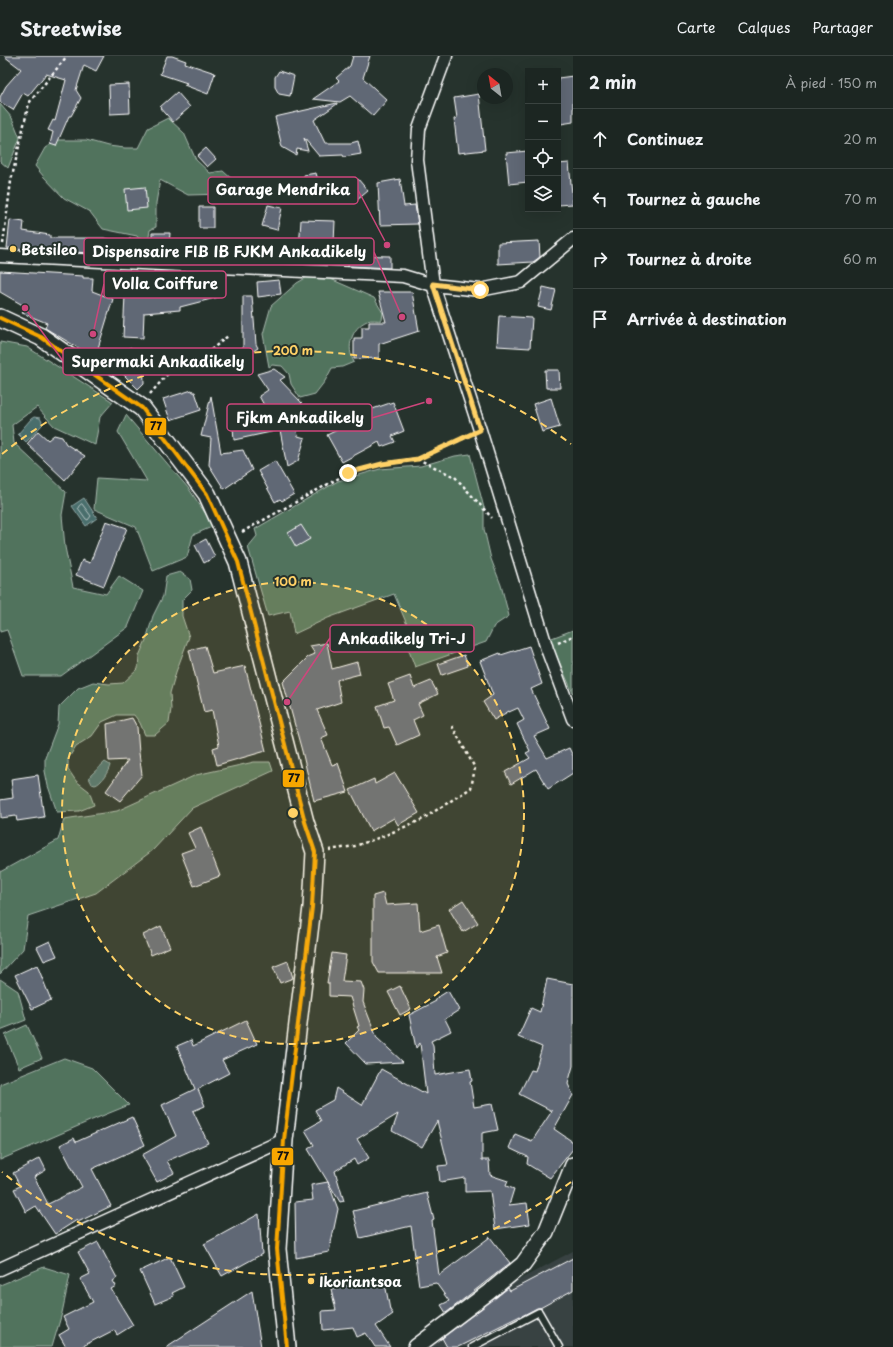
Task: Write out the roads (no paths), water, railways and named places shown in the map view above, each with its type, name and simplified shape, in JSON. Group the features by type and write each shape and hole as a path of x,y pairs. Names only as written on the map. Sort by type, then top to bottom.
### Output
{"main road":[{"path":"1,320 41,338 142,408 206,494 238,562 305,822 315,852 312,907 284,1140 277,1249 287,1347"}],"street":[{"path":"446,56 419,129 418,160 433,284 480,430 547,649 573,719"},
{"path":"0,257 403,276 433,284 480,290 521,282 573,239"},
{"path":"0,1270 284,1140"},
{"path":"416,1347 489,1292 523,1264 546,1232 573,1165"}],"lane":[{"path":"472,1347 539,1312 559,1347"}],"water":[{"path":"34,417 40,418 42,425 26,442 18,434"},
{"path":"84,498 97,518 86,526 72,506"},
{"path":"105,762 110,765 106,774 97,784 92,784 89,778"}],"place":[{"name":"Garage Mendrika","path":"387,245"},
{"name":"Betsileo","path":"13,249"},
{"name":"Supermaki Ankadikely","path":"25,308"},
{"name":"Dispensaire FIB IB FJKM Ankadikely","path":"402,317"},
{"name":"Volla Coiffure","path":"93,334"},
{"name":"Fjkm Ankadikely","path":"429,401"},
{"name":"Ankadikely Tri-J","path":"287,702"},
{"name":"Ikoriantsoa","path":"311,1281"}]}
